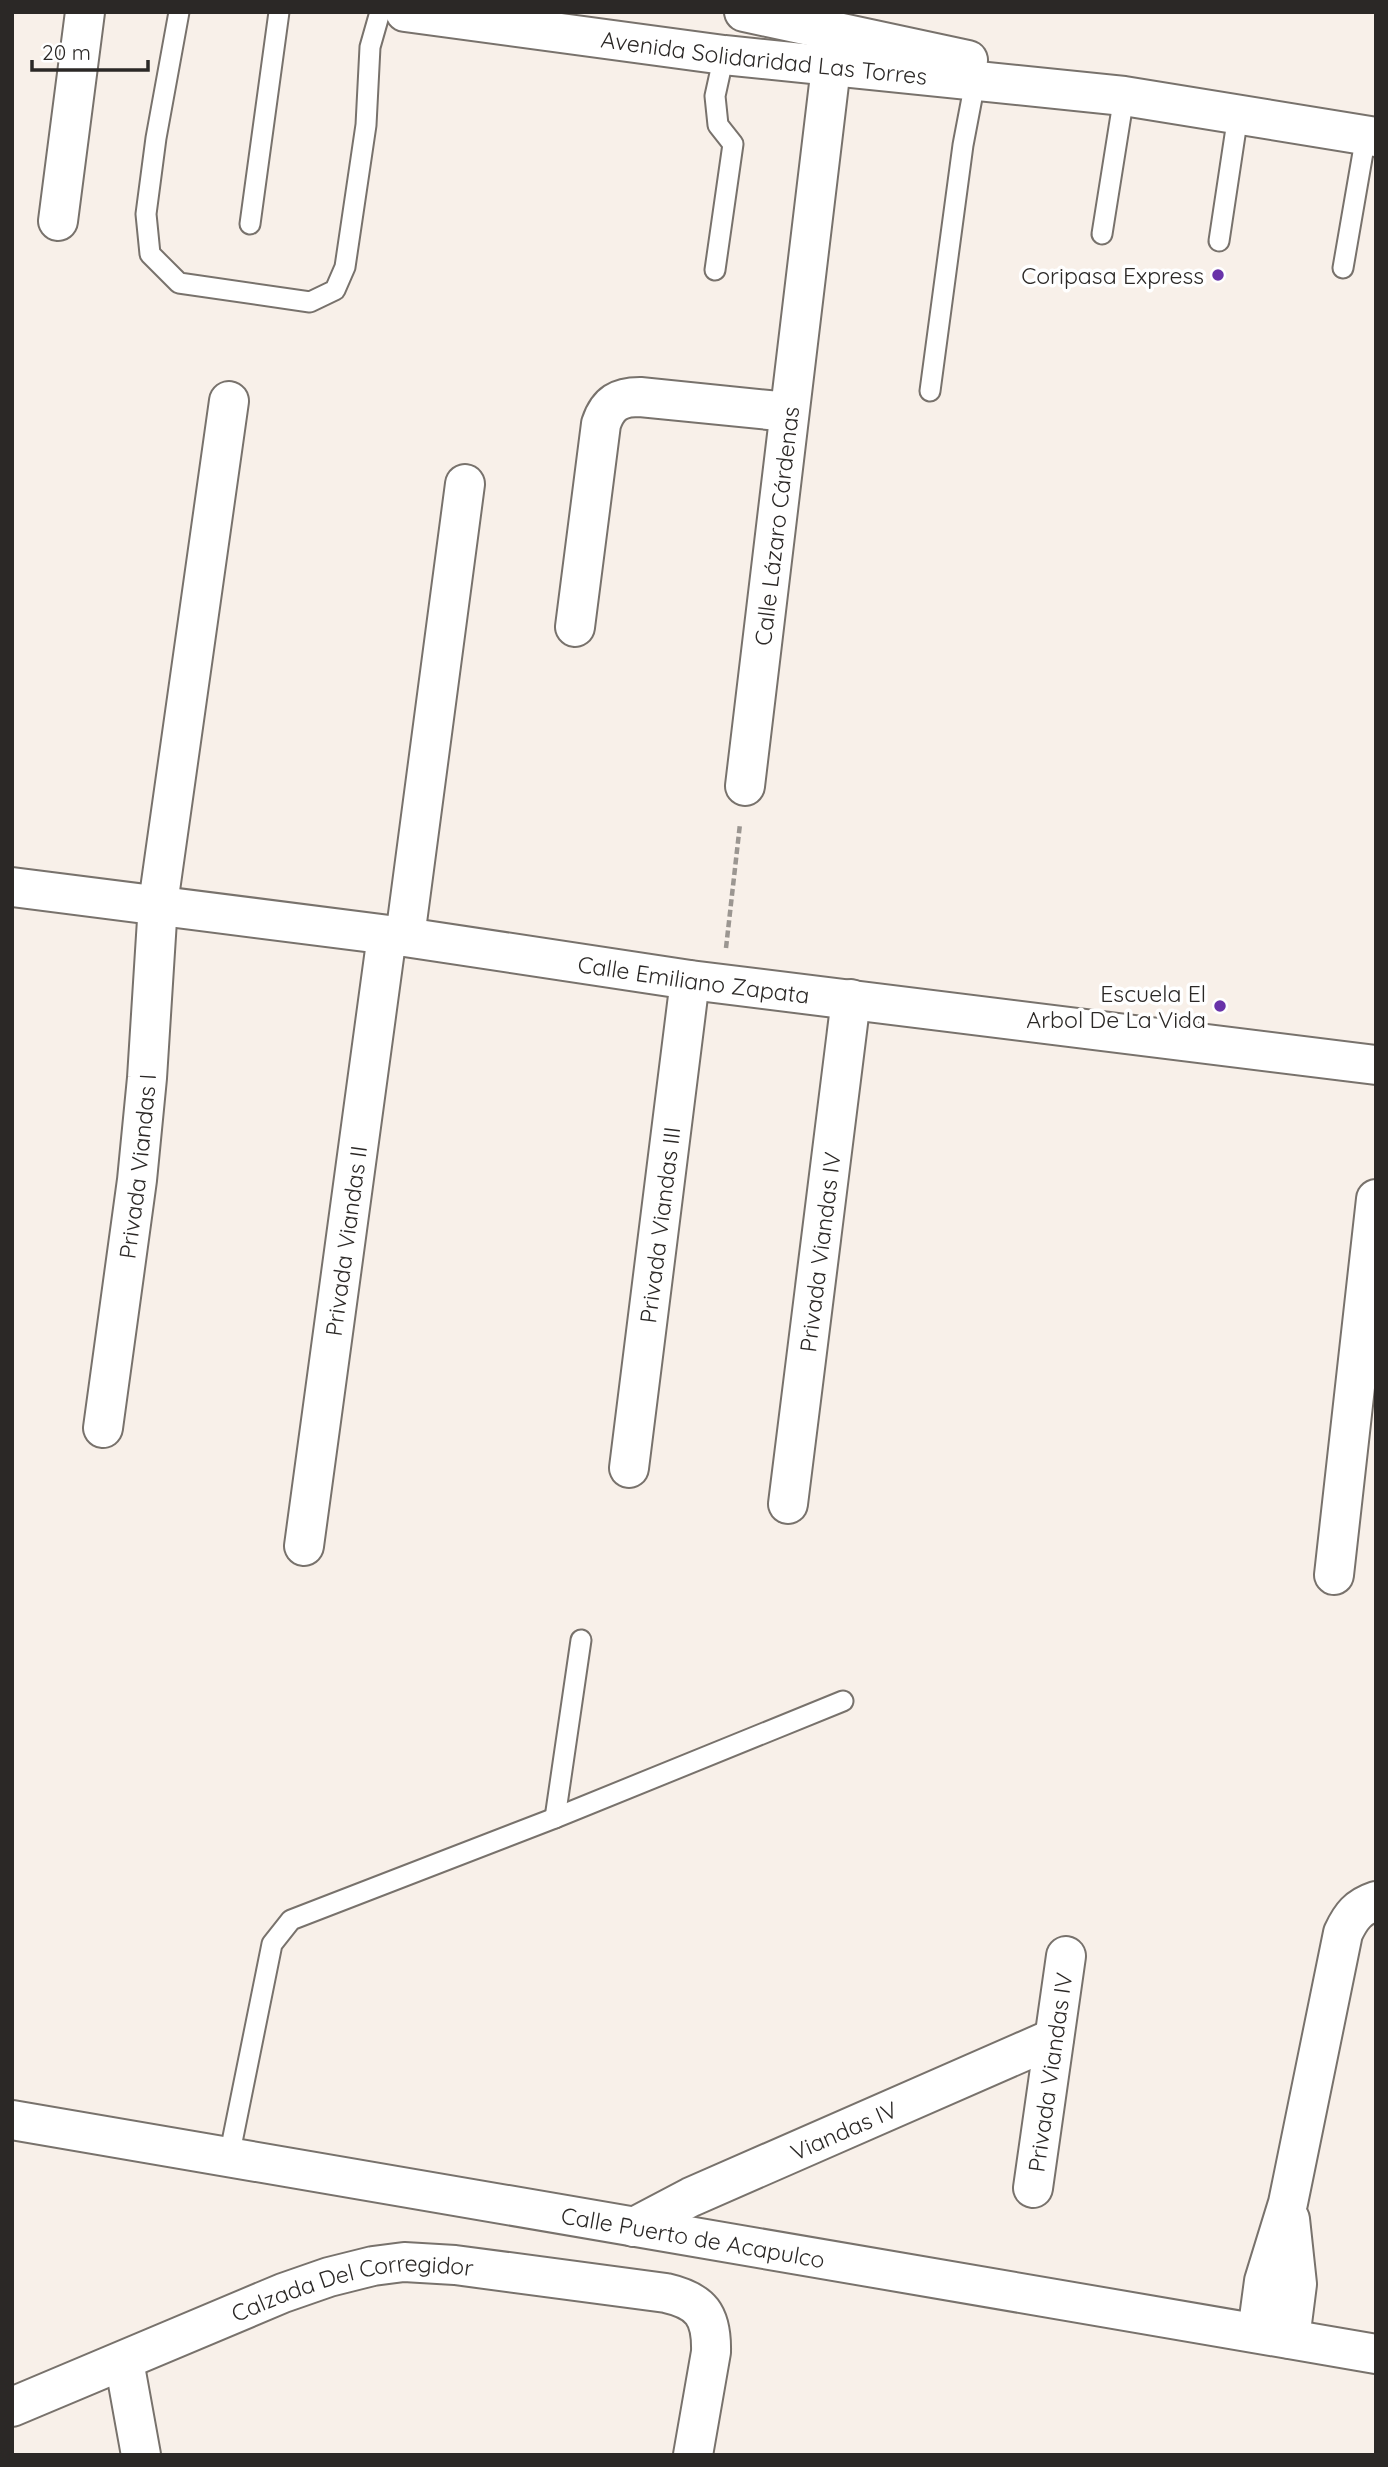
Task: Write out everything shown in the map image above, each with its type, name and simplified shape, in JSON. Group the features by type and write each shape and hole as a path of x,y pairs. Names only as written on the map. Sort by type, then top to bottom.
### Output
{"street":[{"path":"58,221 85,12"},
{"name":"Avenida Solidaridad Las Torres","path":"405,12 724,55 1124,96"},
{"name":"Avenida Solidaridad Las Torres","path":"744,12 876,39 1124,96 1371,136"},
{"name":"Calle Lázaro Cárdenas","path":"745,786 831,67"},
{"path":"575,627 601,424 604,413 612,404 624,397 640,397 789,412"},
{"name":"Privada Viandas I","path":"103,1428 137,1180 147,1078 158,904 229,401"},
{"name":"Privada Viandas II","path":"304,1546 465,484"},
{"name":"Calle Emiliano Zapata","path":"12,887 396,936 707,982 1376,1065"},
{"name":"Privada Viandas III","path":"629,1468 707,982"},
{"name":"Privada Viandas IV","path":"788,1504 851,999"},
{"path":"1334,1575 1376,1199"},
{"path":"1273,2336 1264,2281 1288,2203 1343,1933 1351,1917 1363,1905 1376,1901"},
{"name":"Privada Viandas IV","path":"1032,2188 1066,1956"},
{"name":"Viandas IV","path":"634,2227 691,2197 1054,2038"},
{"name":"Calle Puerto de Acapulco","path":"12,2120 1376,2354"},
{"name":"Calzada Del Corregidor","path":"12,2407 283,2293 329,2277 373,2266 404,2262 666,2293 694,2303 710,2325 711,2352 692,2455"},
{"path":"124,2361 141,2455"}],"lane":[{"path":"178,12 156,138 146,215 150,254 179,283 310,302 335,290 345,267 366,125 370,47 380,12"},
{"path":"250,224 279,12"},
{"path":"820,12 876,39"},
{"path":"715,270 733,144 718,125 715,96 724,55"},
{"path":"930,391 963,145 975,82"},
{"path":"1102,234 1124,96"},
{"path":"1219,242 1238,115"},
{"path":"1343,268 1371,136"},
{"path":"555,1818 581,1640"},
{"path":"229,2157 272,1944 291,1920 555,1818 843,1701"}],"path":[{"path":"707,982 745,786"}],"place":[{"name":"Coripasa Express","path":"1218,275"},
{"name":"Escuela El Arbol De La Vida","path":"1220,1006"}]}
